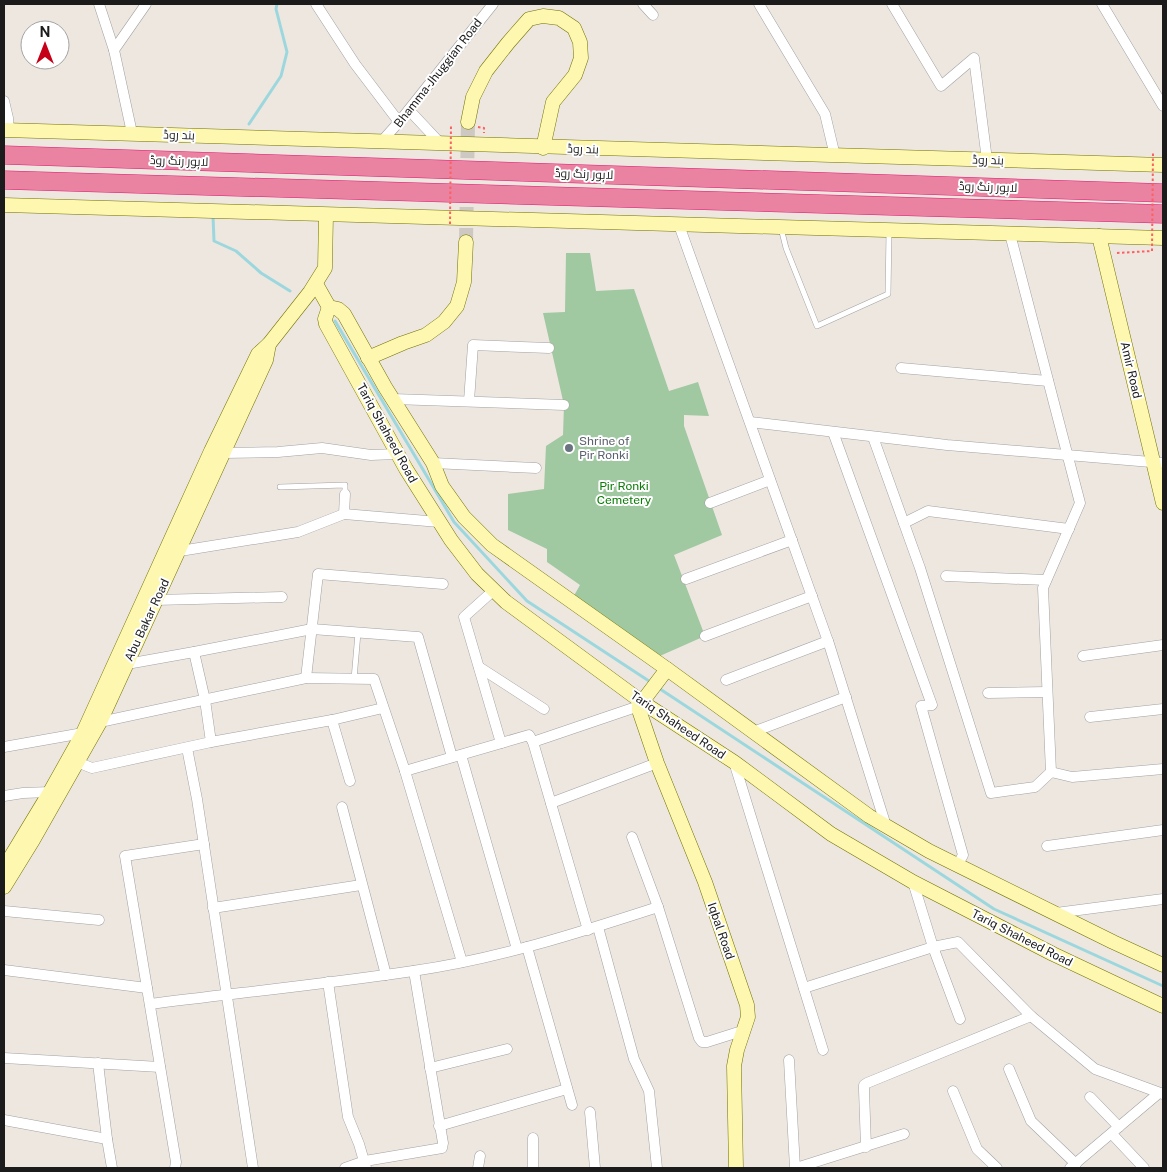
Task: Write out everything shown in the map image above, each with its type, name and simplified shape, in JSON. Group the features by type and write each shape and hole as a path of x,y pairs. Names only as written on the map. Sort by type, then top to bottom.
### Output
{"highway":[{"name":"لاہور رنگ روڈ","path":"4,155 1163,193"},
{"name":"لاہور رنگ روڈ","path":"4,180 1163,214"}],"main road":[{"path":"468,122 473,97 486,71 529,19 543,16 559,18 574,28 580,42 581,58 575,75 553,102 543,148"},
{"name":"بند روڈ","path":"6,130 382,141 543,148 1163,165"},
{"path":"4,205 1163,238"},
{"name":"Abu Bakar Road","path":"4,887 74,761 83,733 258,354 269,344 316,284 325,268 326,215"},
{"name":"Amir Road","path":"1099,236 1158,463 1163,504"},
{"path":"368,358 426,335 444,322 457,306 464,282 466,242"},
{"name":"Tariq Shaheed Road","path":"316,284 329,307 344,314 368,358 433,463 442,486 464,517 492,545 869,816 929,851 1163,965"},
{"name":"Tariq Shaheed Road","path":"329,307 325,319 326,324 397,454 451,540 477,574 506,602 642,702 734,762 831,834 913,882 1053,954 1163,1006"},
{"name":"Abu Bakar Road","path":"4,868 50,792 74,761 100,722 266,360 269,344"},
{"path":"642,702 666,670"},
{"name":"Iqbal Road","path":"642,702 639,710 657,763 705,882 748,1011 745,1030 737,1050 734,1066 736,1168"}],"street":[{"path":"99,4 114,50 132,133"},
{"path":"114,50 146,4"},
{"path":"316,4 356,64 399,122"},
{"name":"Bhamma-Jhuggian Road","path":"382,141 493,4"},
{"path":"643,4 653,15"},
{"path":"759,4 825,114 835,156"},
{"path":"892,4 941,86 974,58 987,160"},
{"path":"1102,4 1163,106"},
{"path":"4,101 8,118 6,130"},
{"path":"409,110 440,143"},
{"path":"680,225 828,641 886,826"},
{"path":"1010,234 1080,503 1043,588 1051,772"},
{"path":"469,402 473,345 549,348"},
{"path":"901,368 1048,381"},
{"path":"393,399 564,405"},
{"path":"750,422 947,445 1158,463"},
{"path":"833,432 932,705 921,706 963,855 958,864"},
{"path":"873,437 920,568 991,793 1035,786 1051,772"},
{"path":"223,453 278,452 322,448 371,454 397,454"},
{"path":"433,463 536,468"},
{"path":"710,503 770,480"},
{"path":"344,514 345,494"},
{"path":"904,523 928,511 1069,528"},
{"path":"180,551 298,532 344,514 439,522"},
{"path":"686,579 792,540"},
{"path":"306,678 318,574 443,584"},
{"path":"946,576 1046,580"},
{"path":"494,590 464,617 501,743"},
{"path":"705,636 812,596"},
{"path":"156,600 282,597"},
{"path":"127,664 312,628 418,637 549,1028 572,1105"},
{"path":"726,680 828,641"},
{"path":"1083,656 1163,645"},
{"path":"194,652 205,700 211,742"},
{"path":"479,667 544,709"},
{"path":"100,722 306,678 374,679 405,771 462,962"},
{"path":"988,693 1047,692"},
{"path":"754,732 846,697"},
{"path":"533,742 642,702"},
{"path":"74,761 92,768 383,708"},
{"path":"1090,717 1163,709"},
{"path":"332,720 350,781"},
{"path":"4,747 83,733"},
{"path":"405,771 529,735 533,742 588,930"},
{"path":"187,748 204,844 253,1168"},
{"path":"734,762 823,1050"},
{"path":"551,802 657,763"},
{"path":"1051,772 1072,777 1163,770"},
{"path":"4,796 50,792"},
{"path":"342,806 386,975"},
{"path":"1046,846 1163,830"},
{"path":"632,837 658,907 699,1038 702,1042 707,1042 745,1030"},
{"path":"175,1168 176,1162 125,856 204,844"},
{"path":"913,882 960,1019"},
{"path":"213,908 362,885"},
{"path":"1056,913 1163,899"},
{"path":"150,1004 386,975 462,962 588,930 658,907"},
{"path":"4,911 99,920"},
{"path":"598,927 634,1059 649,1091 657,1168"},
{"path":"804,988 934,947 958,942 1031,1016 1095,1069 1161,1094"},
{"path":"4,970 147,988"},
{"path":"345,1168 442,1148 443,1143 414,971"},
{"path":"328,982 348,1117 366,1164"},
{"path":"866,1147 864,1085 1031,1016"},
{"path":"430,1068 507,1049"},
{"path":"4,1058 160,1067"},
{"path":"789,1060 796,1168 904,1134"},
{"path":"98,1063 112,1168"},
{"path":"1009,1069 1031,1121 1073,1166 1161,1094"},
{"path":"439,1126 567,1090"},
{"path":"953,1091 977,1149 997,1168"},
{"path":"1090,1097 1144,1168"},
{"path":"590,1112 595,1168"},
{"path":"4,1120 107,1139"},
{"path":"533,1138 533,1168"},
{"path":"478,1168 480,1156"}],"lane":[{"path":"781,228 786,248 817,326 888,294 890,230"},
{"path":"280,487 344,485 345,494"},
{"path":"354,680 358,632"}],"path":[{"path":"450,224 452,124"},
{"path":"1121,253 1152,252 1154,153"}],"green space":[{"name":"Pir Ronki Cemetery","path":"566,253 590,253 596,291 634,289 669,391 698,382 709,416 684,415 684,426 722,535 674,555 705,636 653,659 571,601 580,585 547,562 547,549 508,530 508,494 544,489 546,446 563,435 564,405 543,313 565,312"}],"waterway":[{"path":"249,124 281,76 287,52 276,9 277,4"},
{"path":"213,216 214,241 236,251 261,273 290,291"},
{"path":"335,321 454,522 527,601 652,683"},
{"path":"657,687 994,909 1163,986"}],"tunnel":[{"path":"466,242 468,122"}],"place":[{"name":"Shrine of Pir Ronki","path":"569,448"}]}
